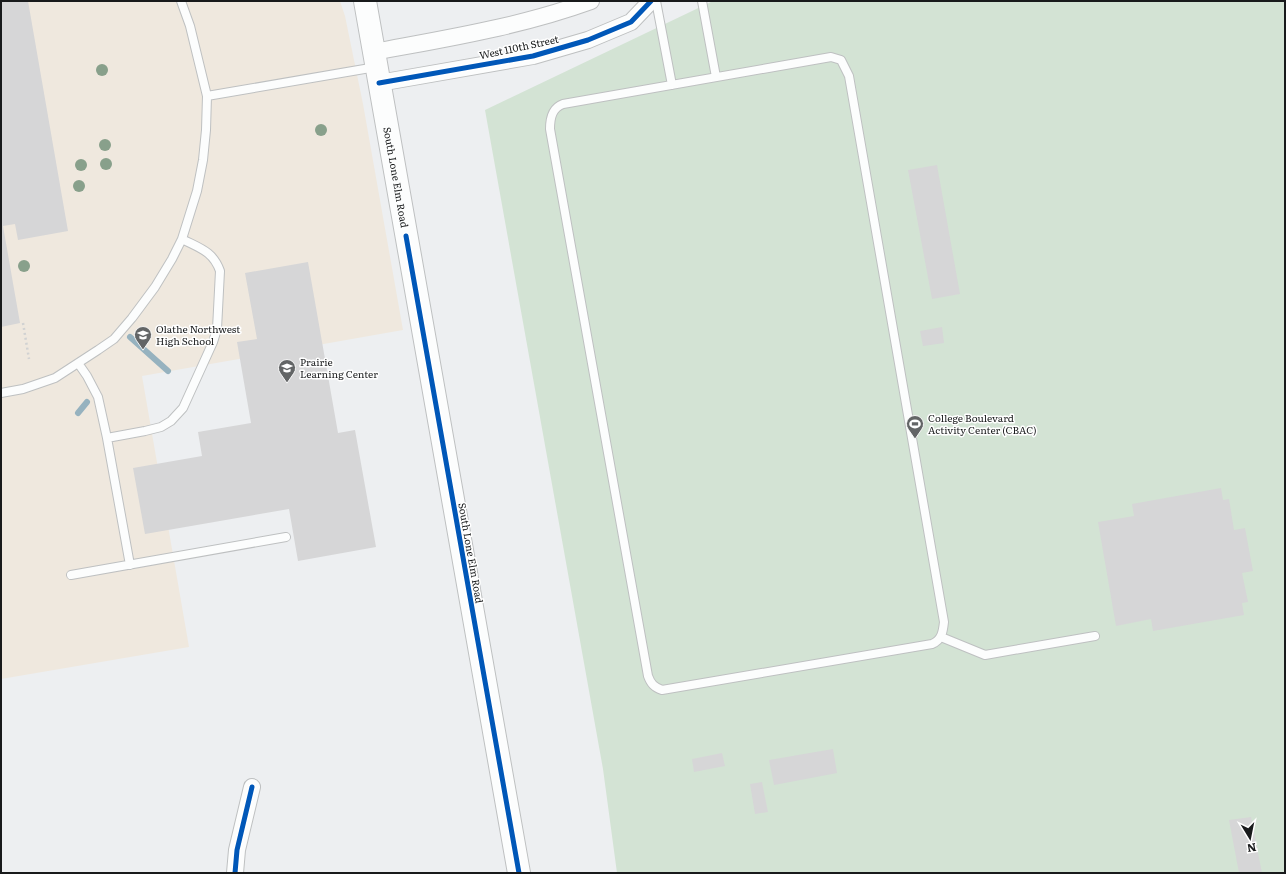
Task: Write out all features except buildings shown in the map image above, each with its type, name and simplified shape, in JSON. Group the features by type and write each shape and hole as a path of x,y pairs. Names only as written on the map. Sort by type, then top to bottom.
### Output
{"street":[{"name":"South Lone Elm Road","path":"365,1 519,873"},
{"path":"376,67 504,27 560,12 591,1"},
{"name":"West 110th Street","path":"376,67 533,56 588,40 631,22 651,1"},
{"path":"235,873 237,850 252,787"}],"lane":[{"path":"1,394 41,384 55,378 114,339 155,287 182,240 197,191 203,160 207,96 190,26 181,1"},
{"path":"656,1 672,85"},
{"path":"702,1 716,77"},
{"path":"830,57 841,60 849,76 944,622 941,637 932,644 662,690 655,688 650,684 648,676 551,137 550,122 551,116 555,109 563,104 716,77 830,57"},
{"path":"207,96 376,67"},
{"path":"107,438 161,427 171,421 183,408 213,342 217,329 220,271 217,261 208,252 182,240"},
{"path":"78,363 88,376 98,397 130,565"},
{"path":"72,575 286,537"},
{"path":"941,637 985,655 1095,636"}],"path":[{"path":"23,323 29,359"}],"shaded area":[{"name":"Olathe Northwest High School","path":"1,1 340,1 345,16 363,104 403,330 142,376 189,647 1,679"}],"green space":[{"name":"College Boulevard Activity Center (CBAC)","path":"713,1 1285,1 1285,873 617,873 603,769 485,110"}],"waterway":[{"path":"130,337 168,371"},
{"path":"78,413 87,402"}],"cycle path":[{"path":"379,83 533,56 588,40 631,22 651,1"},
{"path":"406,236 519,873"},
{"path":"235,873 237,850 252,787"}],"place":[{"name":"Olathe Northwest High School","path":"143,350"},
{"name":"Prairie Learning Center","path":"287,383"},
{"name":"College Boulevard Activity Center (CBAC)","path":"915,439"}]}
